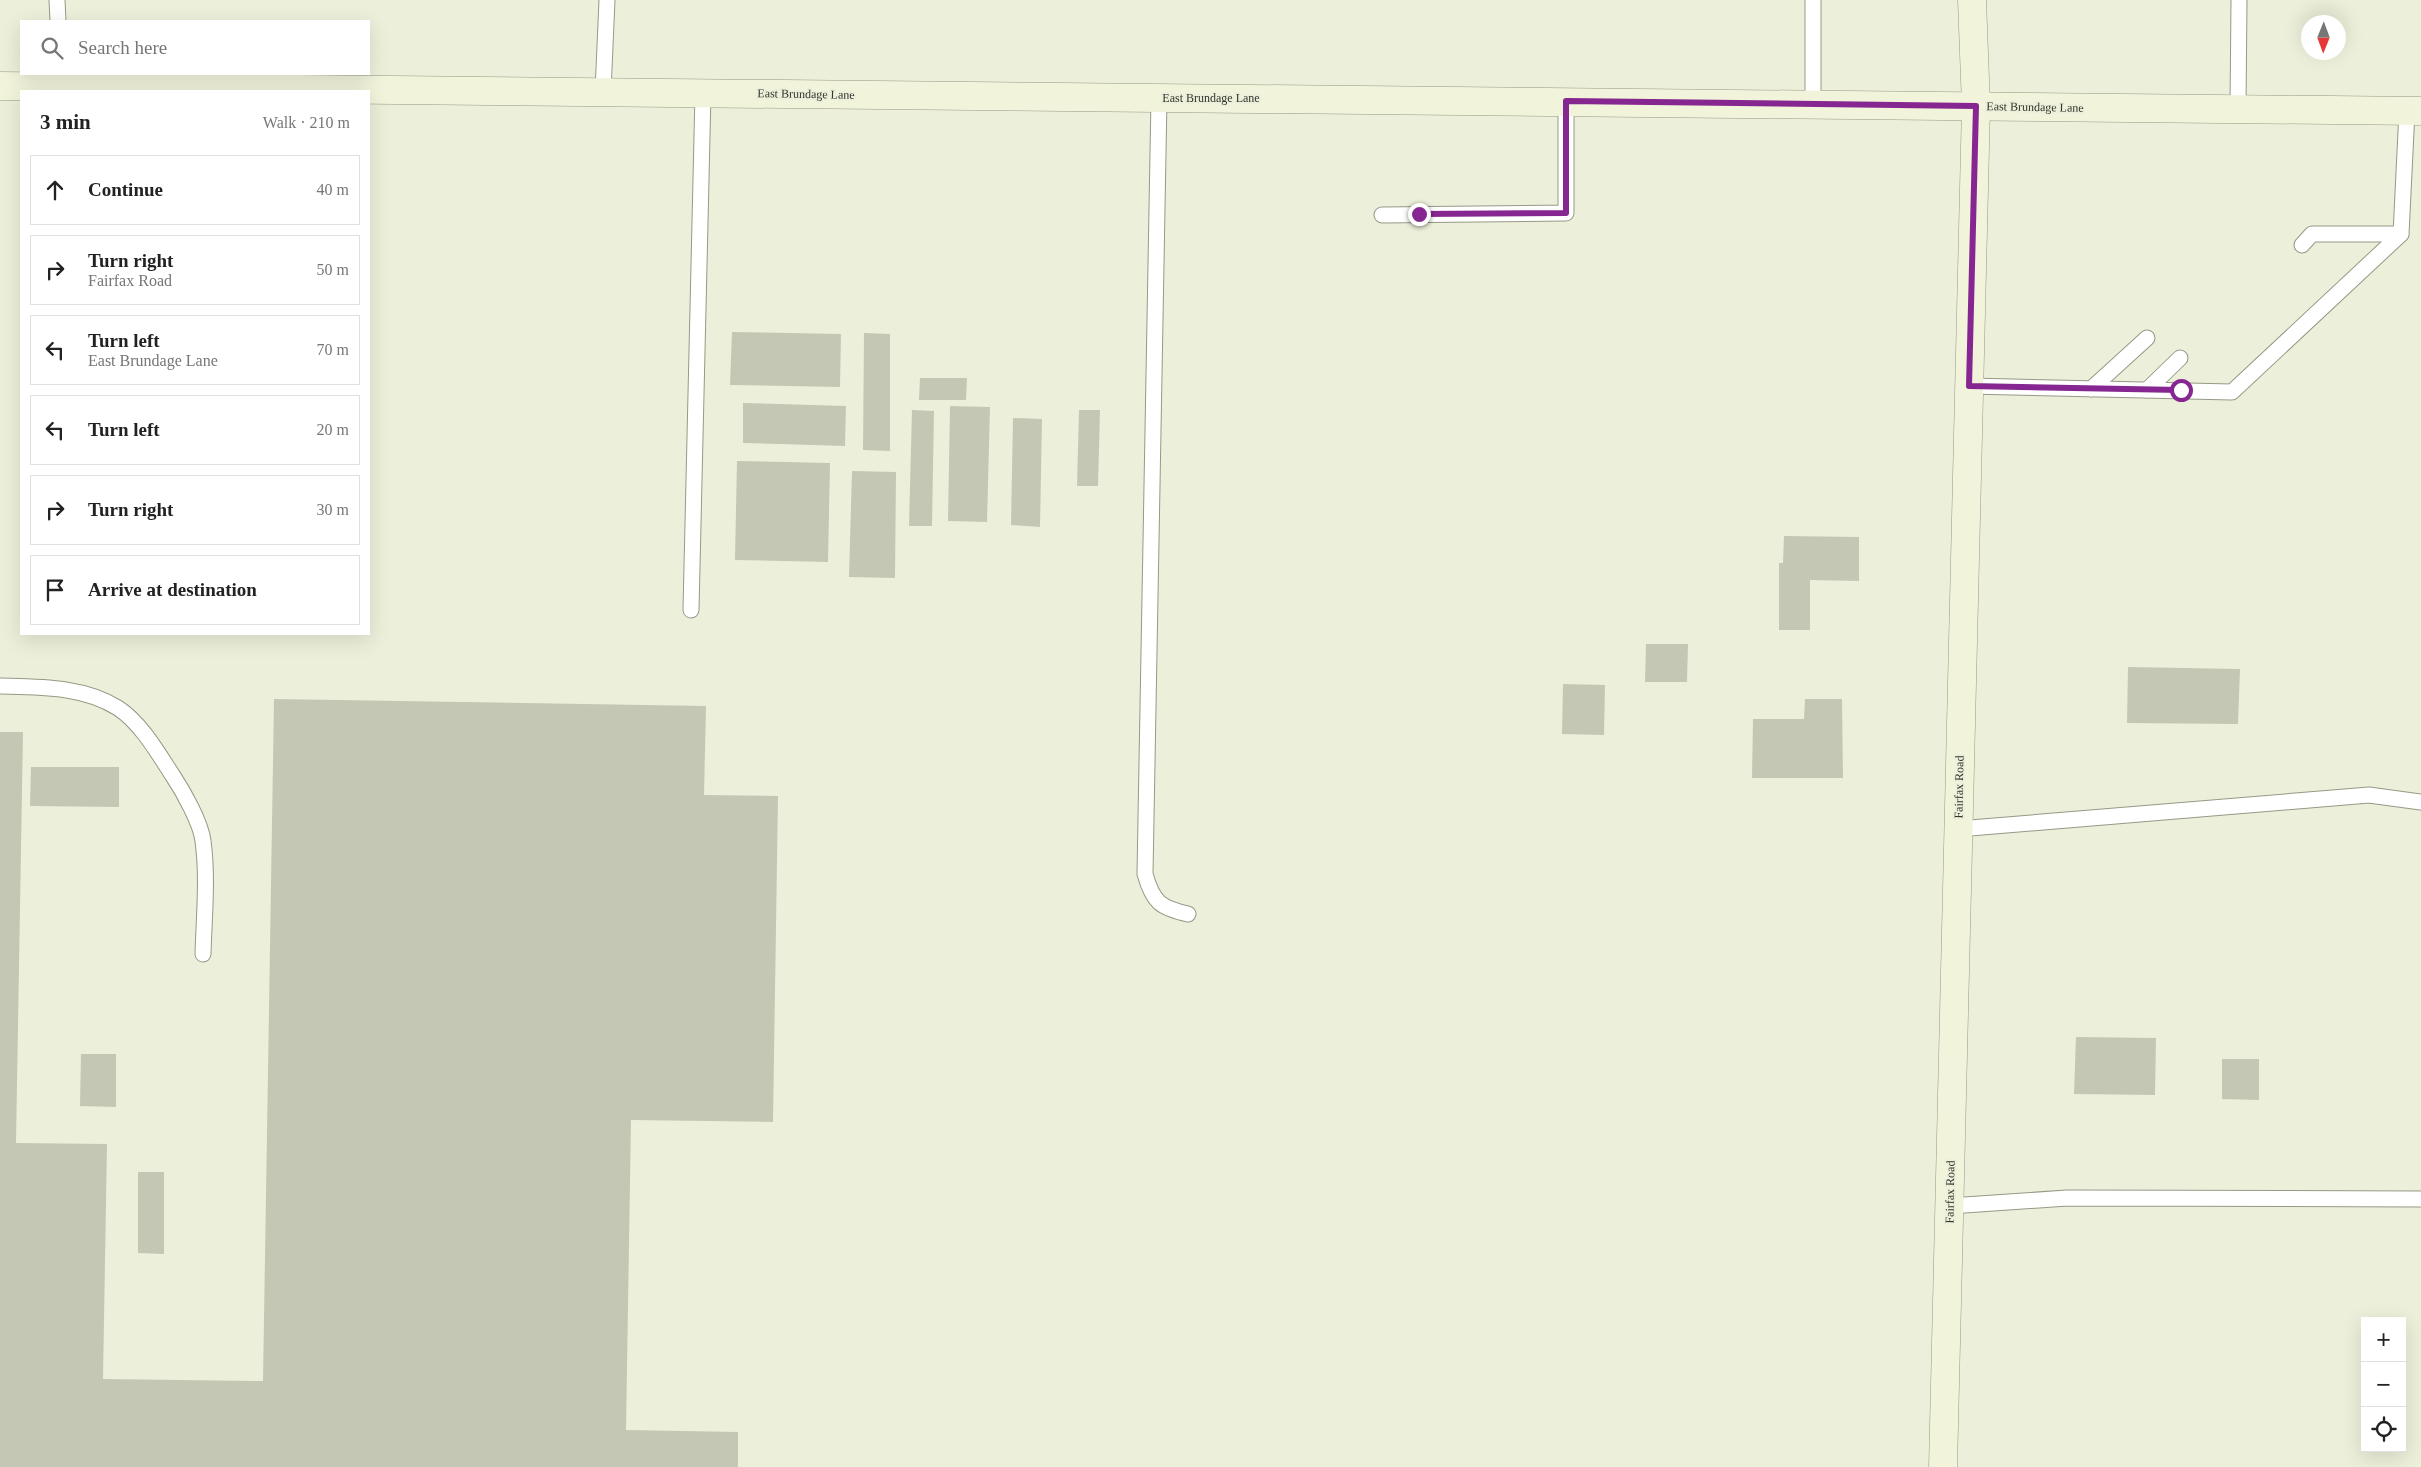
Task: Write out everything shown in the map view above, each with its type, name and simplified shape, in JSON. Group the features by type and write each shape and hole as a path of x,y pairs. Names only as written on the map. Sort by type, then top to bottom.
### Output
{"main road":[{"name":"Fairfax Road","path":"1943,1467 1976,106 1972,0"},
{"name":"East Brundage Lane","path":"0,86 59,80 603,92 2414,111"}],"lane":[{"path":"57,0 58,20"},
{"path":"603,92 607,0"},
{"path":"1812,0 1813,104"},
{"path":"2238,109 2239,0"},
{"path":"691,610 703,93"},
{"path":"1159,98 1145,874 1151,894 1166,909 1188,914"},
{"path":"1382,215 1566,213 1566,101"},
{"path":"1969,386 2232,392 2401,234 2414,111"},
{"path":"2302,238 2401,234"},
{"path":"2090,388 2147,338"},
{"path":"2147,390 2180,358"},
{"path":"0,686 54,687 96,699 118,709 135,724 156,750 184,793 203,838 205,873 203,954"},
{"path":"1958,829 2369,795 2421,802"},
{"path":"1950,1206 2067,1198 2421,1199"}],"building":[{"path":"732,332 841,334 840,387 730,385"},
{"path":"864,333 890,334 890,451 863,450"},
{"path":"920,378 967,378 966,400 919,400"},
{"path":"743,403 846,406 845,446 743,443"},
{"path":"950,406 990,407 987,522 948,521"},
{"path":"912,410 934,411 932,526 909,526"},
{"path":"1079,410 1100,410 1098,486 1077,486"},
{"path":"1013,418 1042,419 1040,527 1011,525"},
{"path":"737,461 830,463 828,562 735,560"},
{"path":"852,471 896,472 895,578 849,577"},
{"path":"1784,536 1859,537 1859,581 1810,580 1810,630 1779,630 1779,563 1783,563"},
{"path":"1646,644 1688,644 1687,682 1645,682"},
{"path":"2128,667 2240,669 2238,724 2127,723"},
{"path":"1563,684 1605,685 1604,735 1562,734"},
{"path":"274,699 706,706 704,795 778,796 773,1122 631,1120 626,1430 738,1432 738,1467 0,1467 0,732 23,732 16,1143 107,1144 103,1379 263,1381"},
{"path":"1805,699 1842,699 1843,778 1752,778 1753,719 1804,719"},
{"path":"31,767 119,767 119,807 30,806"},
{"path":"2076,1037 2156,1038 2155,1095 2074,1094"},
{"path":"81,1054 116,1054 116,1107 80,1106"},
{"path":"2222,1059 2259,1059 2259,1100 2222,1099"},
{"path":"138,1172 164,1172 164,1254 138,1253"}],"route":[{"path":"1419,214 1566,213 1566,101 1976,106 1969,386 2181,390"}]}
